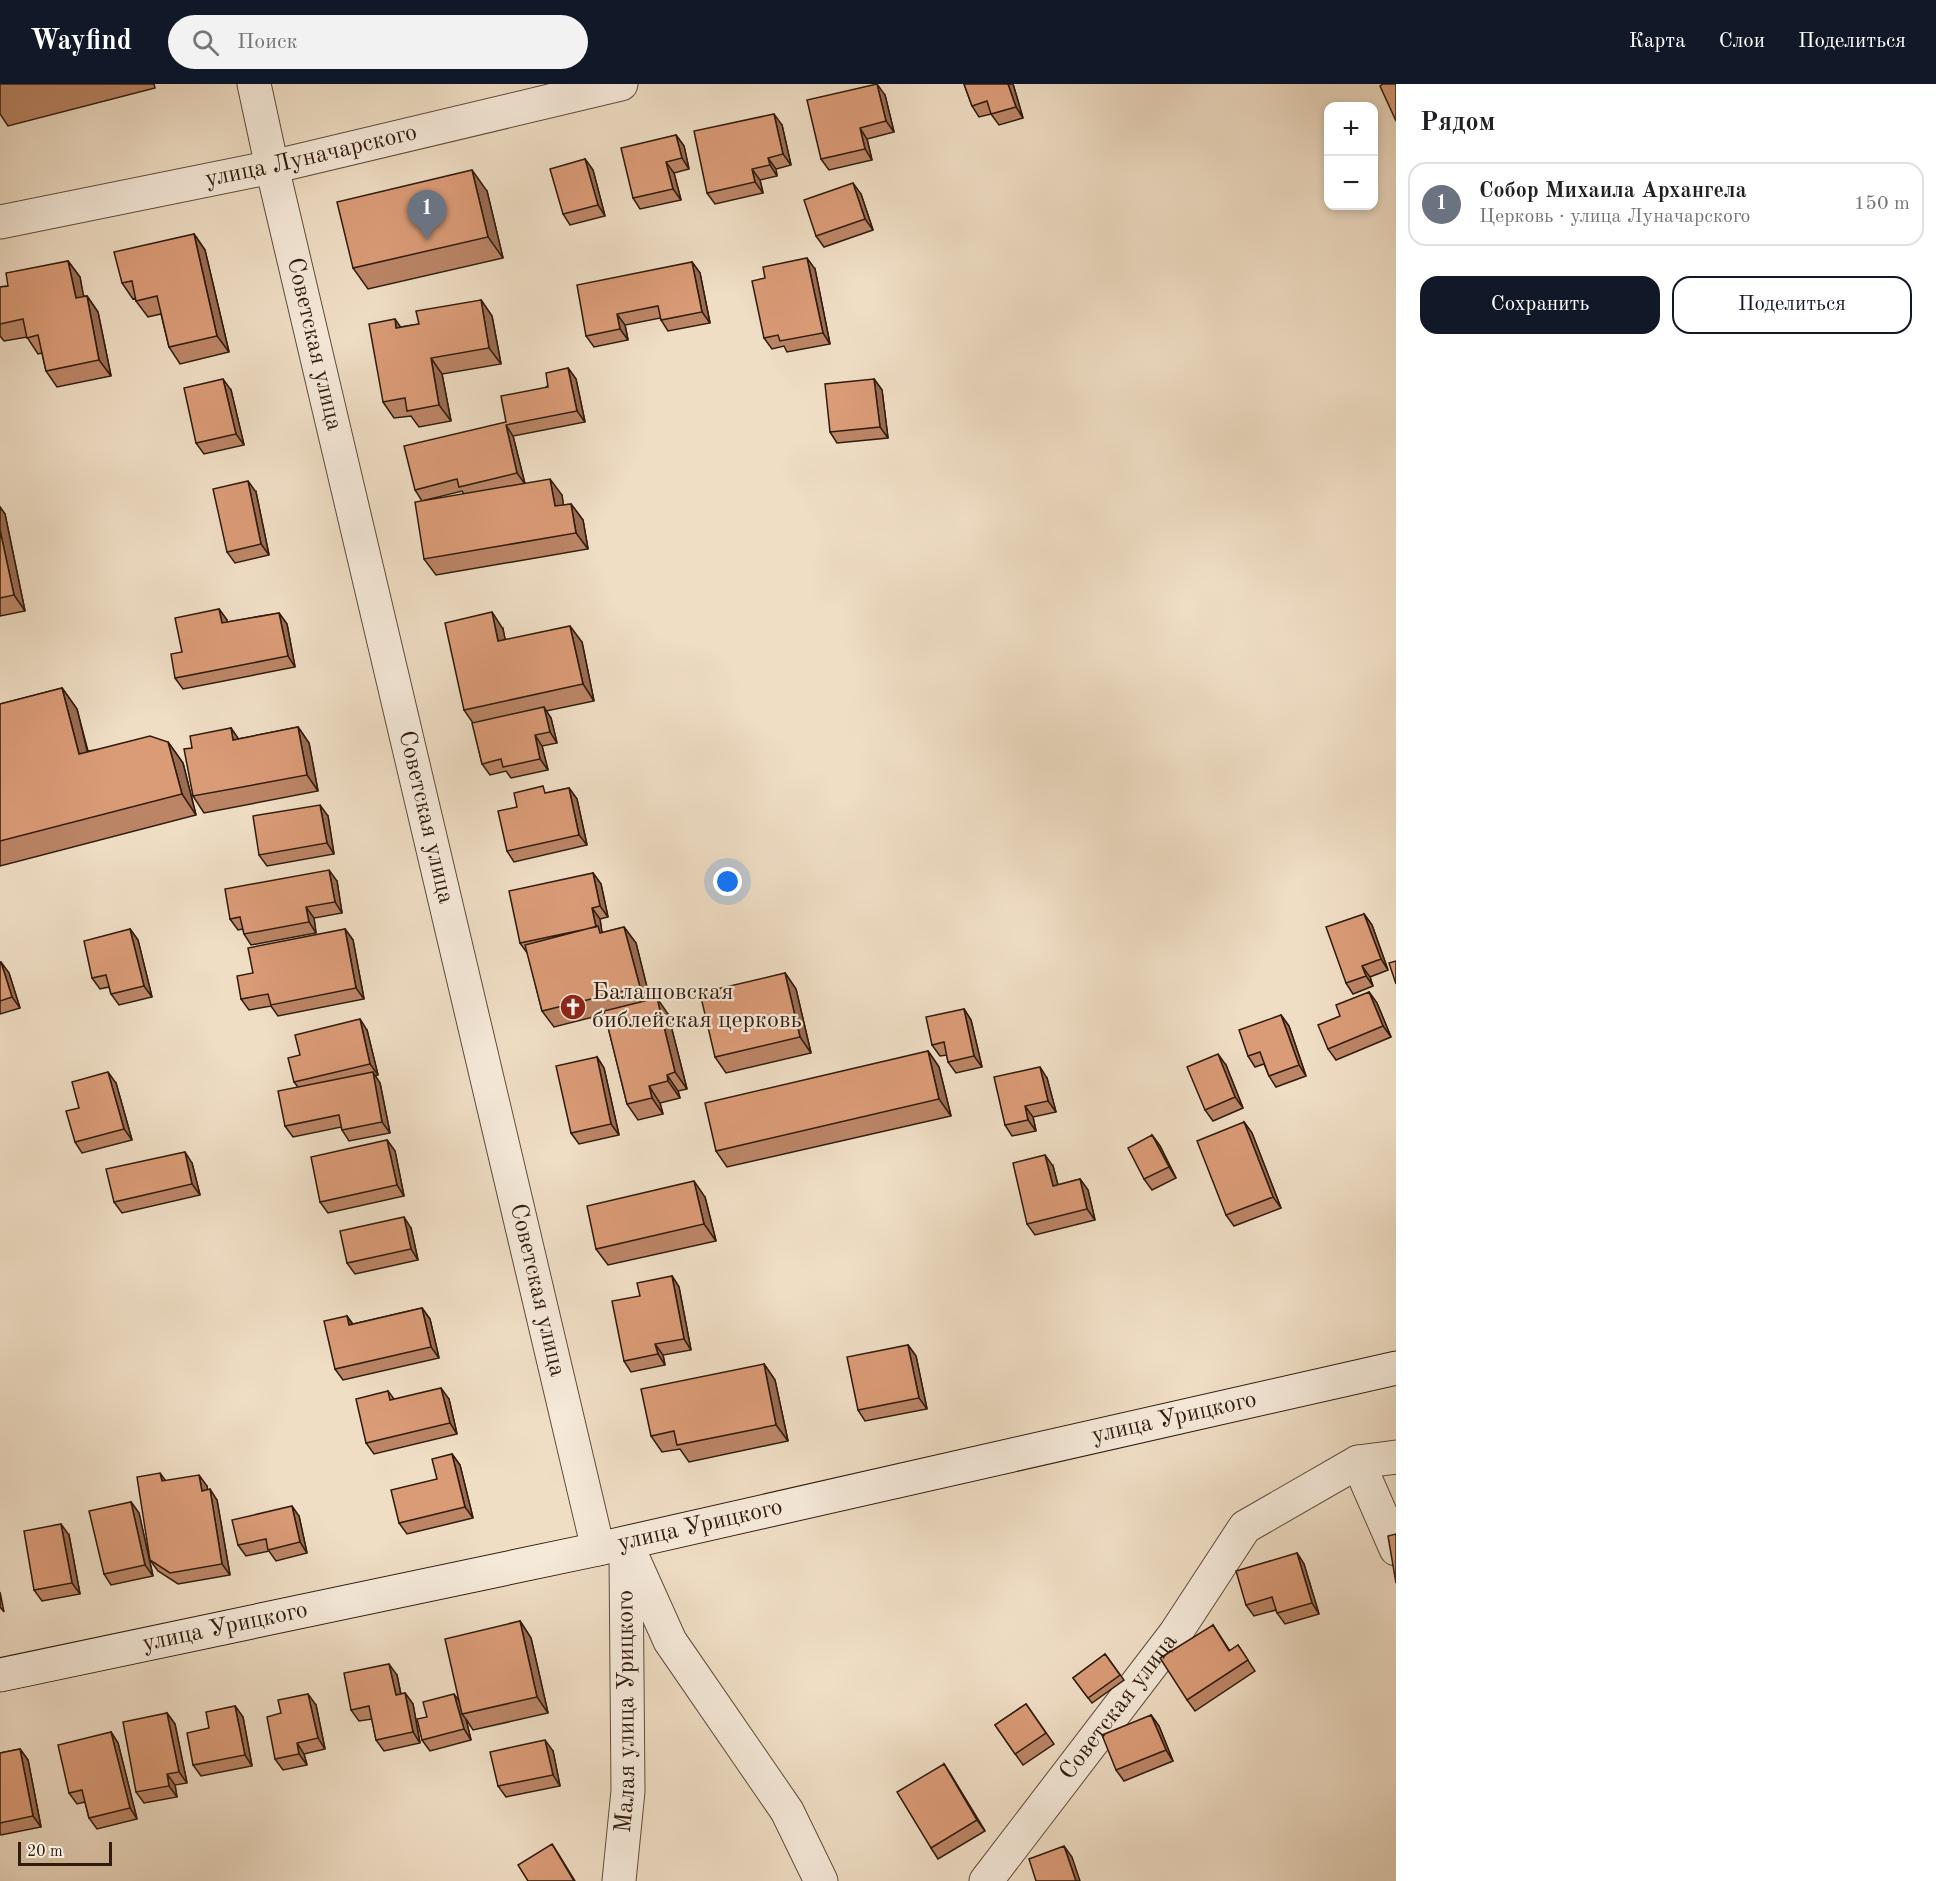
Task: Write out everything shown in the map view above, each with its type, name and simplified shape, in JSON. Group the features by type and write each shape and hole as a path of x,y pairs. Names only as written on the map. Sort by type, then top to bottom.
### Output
{"street":[{"name":"Советская улица","path":"254,84 272,167 612,1546"},
{"name":"улица Луначарского","path":"0,222 272,167 621,84"},
{"name":"улица Урицкого","path":"0,1675 612,1546 1396,1368"},
{"path":"1396,1458 1358,1462 1396,1549"},
{"name":"Советская улица","path":"986,1881 1175,1634 1245,1527 1358,1462"},
{"name":"Малая улица Урицкого","path":"612,1546 628,1791 619,1881"},
{"path":"612,1546 670,1641 787,1811 821,1881"}],"building":[{"path":"877,84 886,121 860,128 865,149 821,159 807,100"},
{"path":"964,84 1008,84 1016,107 991,114 987,101 972,106"},
{"path":"1396,84 1396,121 1380,86"},
{"path":"774,114 783,154 768,158 770,165 752,169 755,182 707,193 694,131"},
{"path":"676,135 682,158 666,162 673,189 633,198 621,148"},
{"path":"585,159 598,205 563,214 550,169"},
{"path":"472,170 488,237 353,268 337,202"},
{"path":"853,183 865,219 816,236 804,200"},
{"path":"194,234 217,336 169,347 157,296 136,301 132,281 122,283 114,252"},
{"path":"807,258 823,333 780,341 778,335 764,338 752,281 765,278 763,267"},
{"path":"68,261 76,298 87,296 99,360 46,371 38,335 27,338 23,319 0,324 0,287 8,286 6,273"},
{"path":"692,262 702,312 661,320 658,306 617,314 620,329 586,336 577,285"},
{"path":"481,300 489,348 431,358 439,405 407,411 405,398 383,402 369,324 395,319 396,328 419,324 416,311"},
{"path":"568,368 577,411 506,425 517,473 459,487 457,479 415,490 404,446 506,422 501,396 548,387 546,373"},
{"path":"223,379 236,434 196,443 184,388"},
{"path":"874,379 880,427 830,432 825,384"},
{"path":"550,479 555,506 571,504 576,533 424,559 415,502"},
{"path":"248,481 261,544 227,552 213,489"},
{"path":"0,530 14,595 0,598"},
{"path":"219,609 222,623 279,613 288,656 175,678 171,654 182,652 175,618"},
{"path":"492,612 498,641 570,626 583,684 464,710 445,623"},
{"path":"62,688 79,754 150,736 168,742 182,794 0,841 0,704"},
{"path":"544,707 550,732 535,735 540,759 503,767 501,759 482,764 472,723"},
{"path":"298,727 307,775 193,796 184,749 192,748 190,736 231,728 233,740"},
{"path":"543,786 545,793 569,788 579,835 507,851 498,811 517,807 514,793"},
{"path":"320,805 327,843 259,855 253,816"},
{"path":"329,870 335,902 306,907 309,922 244,934 240,917 230,919 225,889"},
{"path":"593,873 600,906 592,908 596,927 520,943 509,891"},
{"path":"1364,914 1381,959 1362,966 1366,976 1346,983 1326,927"},
{"path":"598,926 600,933 624,927 640,987 542,1011 525,945"},
{"path":"130,929 144,986 111,994 106,975 92,978 84,941"},
{"path":"345,929 356,988 271,1005 268,994 241,999 237,976 253,973 248,948"},
{"path":"1396,961 1396,984 1389,963"},
{"path":"0,962 12,997 0,1001"},
{"path":"785,973 800,1037 715,1057 700,993"},
{"path":"1369,992 1383,1026 1328,1049 1318,1025 1340,1016 1336,1005"},
{"path":"657,998 675,1072 667,1075 668,1081 649,1086 652,1098 627,1104 604,1011"},
{"path":"964,1009 974,1056 948,1062 944,1042 932,1045 926,1017"},
{"path":"1281,1015 1299,1065 1269,1076 1260,1052 1248,1056 1239,1030"},
{"path":"360,1019 370,1064 294,1082 288,1058 300,1055 295,1035"},
{"path":"928,1051 939,1099 716,1151 705,1103"},
{"path":"1218,1054 1235,1097 1205,1110 1187,1067"},
{"path":"597,1057 611,1124 571,1133 556,1066"},
{"path":"1040,1067 1048,1101 1025,1106 1028,1120 1005,1125 994,1077"},
{"path":"108,1072 124,1129 75,1142 66,1111 79,1108 72,1082"},
{"path":"373,1072 382,1122 342,1130 339,1115 285,1126 278,1091"},
{"path":"1244,1122 1273,1197 1226,1215 1197,1141"},
{"path":"1152,1135 1169,1167 1144,1179 1128,1148"},
{"path":"387,1140 397,1185 320,1202 311,1157"},
{"path":"185,1152 192,1184 114,1202 106,1169"},
{"path":"1045,1155 1053,1186 1080,1179 1087,1209 1027,1224 1013,1163"},
{"path":"694,1181 704,1224 596,1249 587,1206"},
{"path":"404,1217 411,1249 347,1263 340,1231"},
{"path":"672,1276 684,1339 655,1344 658,1354 624,1361 612,1301 640,1296 637,1283"},
{"path":"422,1308 431,1347 335,1369 324,1321 347,1316 349,1325"},
{"path":"908,1345 919,1398 858,1410 847,1357"},
{"path":"764,1364 776,1425 677,1445 674,1431 651,1436 641,1389"},
{"path":"441,1388 450,1423 366,1443 356,1399 388,1391 390,1400"},
{"path":"452,1454 465,1507 399,1523 391,1490 437,1479 432,1459"},
{"path":"160,1473 162,1481 199,1475 202,1491 210,1489 222,1564 170,1573 150,1560 137,1477"},
{"path":"131,1502 145,1565 104,1574 89,1511"},
{"path":"292,1506 300,1542 268,1550 266,1539 238,1545 232,1520"},
{"path":"61,1524 72,1583 34,1590 24,1531"},
{"path":"1396,1534 1396,1583 1388,1536"},
{"path":"1297,1553 1312,1603 1277,1613 1272,1597 1246,1605 1236,1571"},
{"path":"520,1621 537,1697 462,1714 445,1639"},
{"path":"1213,1625 1229,1651 1238,1645 1248,1660 1187,1700 1160,1658"},
{"path":"1105,1654 1120,1675 1088,1698 1073,1678"},
{"path":"389,1664 396,1695 405,1693 413,1732 376,1740 369,1706 351,1710 344,1673"},
{"path":"308,1694 318,1738 297,1743 299,1754 275,1759 267,1717 281,1713 278,1700"},
{"path":"454,1694 464,1729 422,1740 417,1719 427,1717 423,1702"},
{"path":"1026,1704 1046,1733 1015,1754 995,1725"},
{"path":"235,1706 245,1755 193,1765 187,1733 209,1728 206,1712"},
{"path":"167,1713 179,1772 167,1774 169,1786 136,1792 123,1722"},
{"path":"1151,1715 1166,1750 1116,1770 1102,1735"},
{"path":"111,1732 130,1808 89,1818 82,1790 69,1793 58,1745"},
{"path":"545,1740 553,1775 498,1786 490,1752"},
{"path":"20,1749 33,1816 0,1823 0,1753"},
{"path":"944,1764 977,1820 931,1848 897,1792"},
{"path":"552,1844 574,1881 528,1881 518,1865"},
{"path":"1064,1846 1076,1881 1036,1881 1029,1859"}],"place":[{"name":"Собор Михаила Архангела","path":"427,240"},
{"name":"Балашовская библейская церковь","path":"573,1007"}]}
